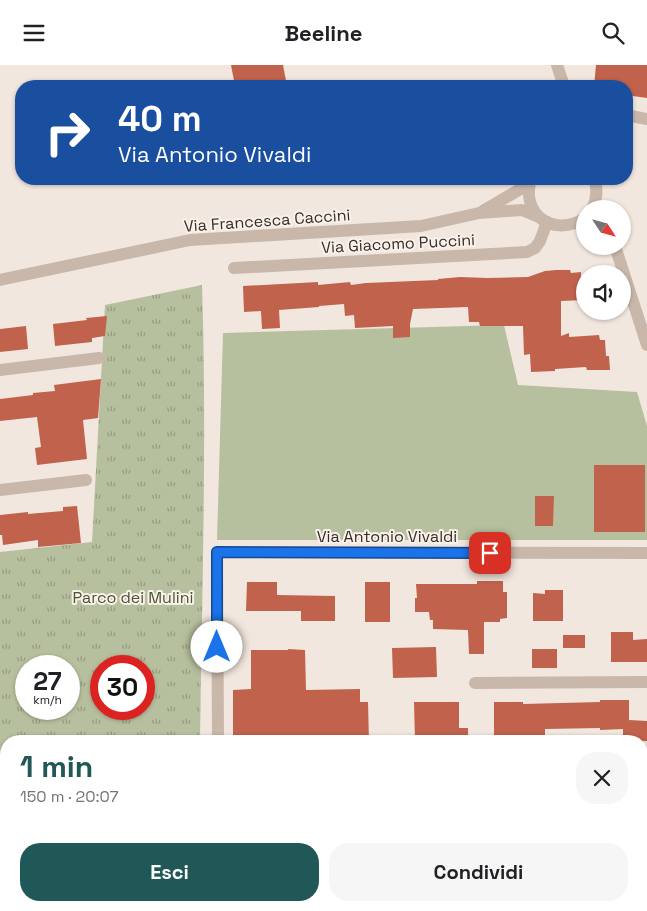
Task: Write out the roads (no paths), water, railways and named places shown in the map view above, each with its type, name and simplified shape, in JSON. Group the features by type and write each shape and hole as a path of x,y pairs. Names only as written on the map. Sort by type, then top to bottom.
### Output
{"street":[{"path":"556,65 562,80"},
{"path":"633,116 647,119"},
{"name":"Via Francesca Caccini","path":"479,213 525,185"},
{"path":"530,185 529,200 533,209 543,220"},
{"path":"596,185 596,200"},
{"name":"Via Francesca Caccini","path":"0,281 190,239 421,226 479,213 522,210 556,226 576,224"},
{"name":"Via Giacomo Puccini","path":"234,268 527,252 535,248 540,241 543,220"},
{"path":"618,255 647,345"},
{"path":"0,370 100,358"},
{"path":"0,490 86,480"},
{"name":"Via Antonio Vivaldi","path":"218,735 217,552 647,553"},
{"path":"476,683 647,682"}],"park label":[{"name":"Parco dei Mulini","path":"133,597"}]}
